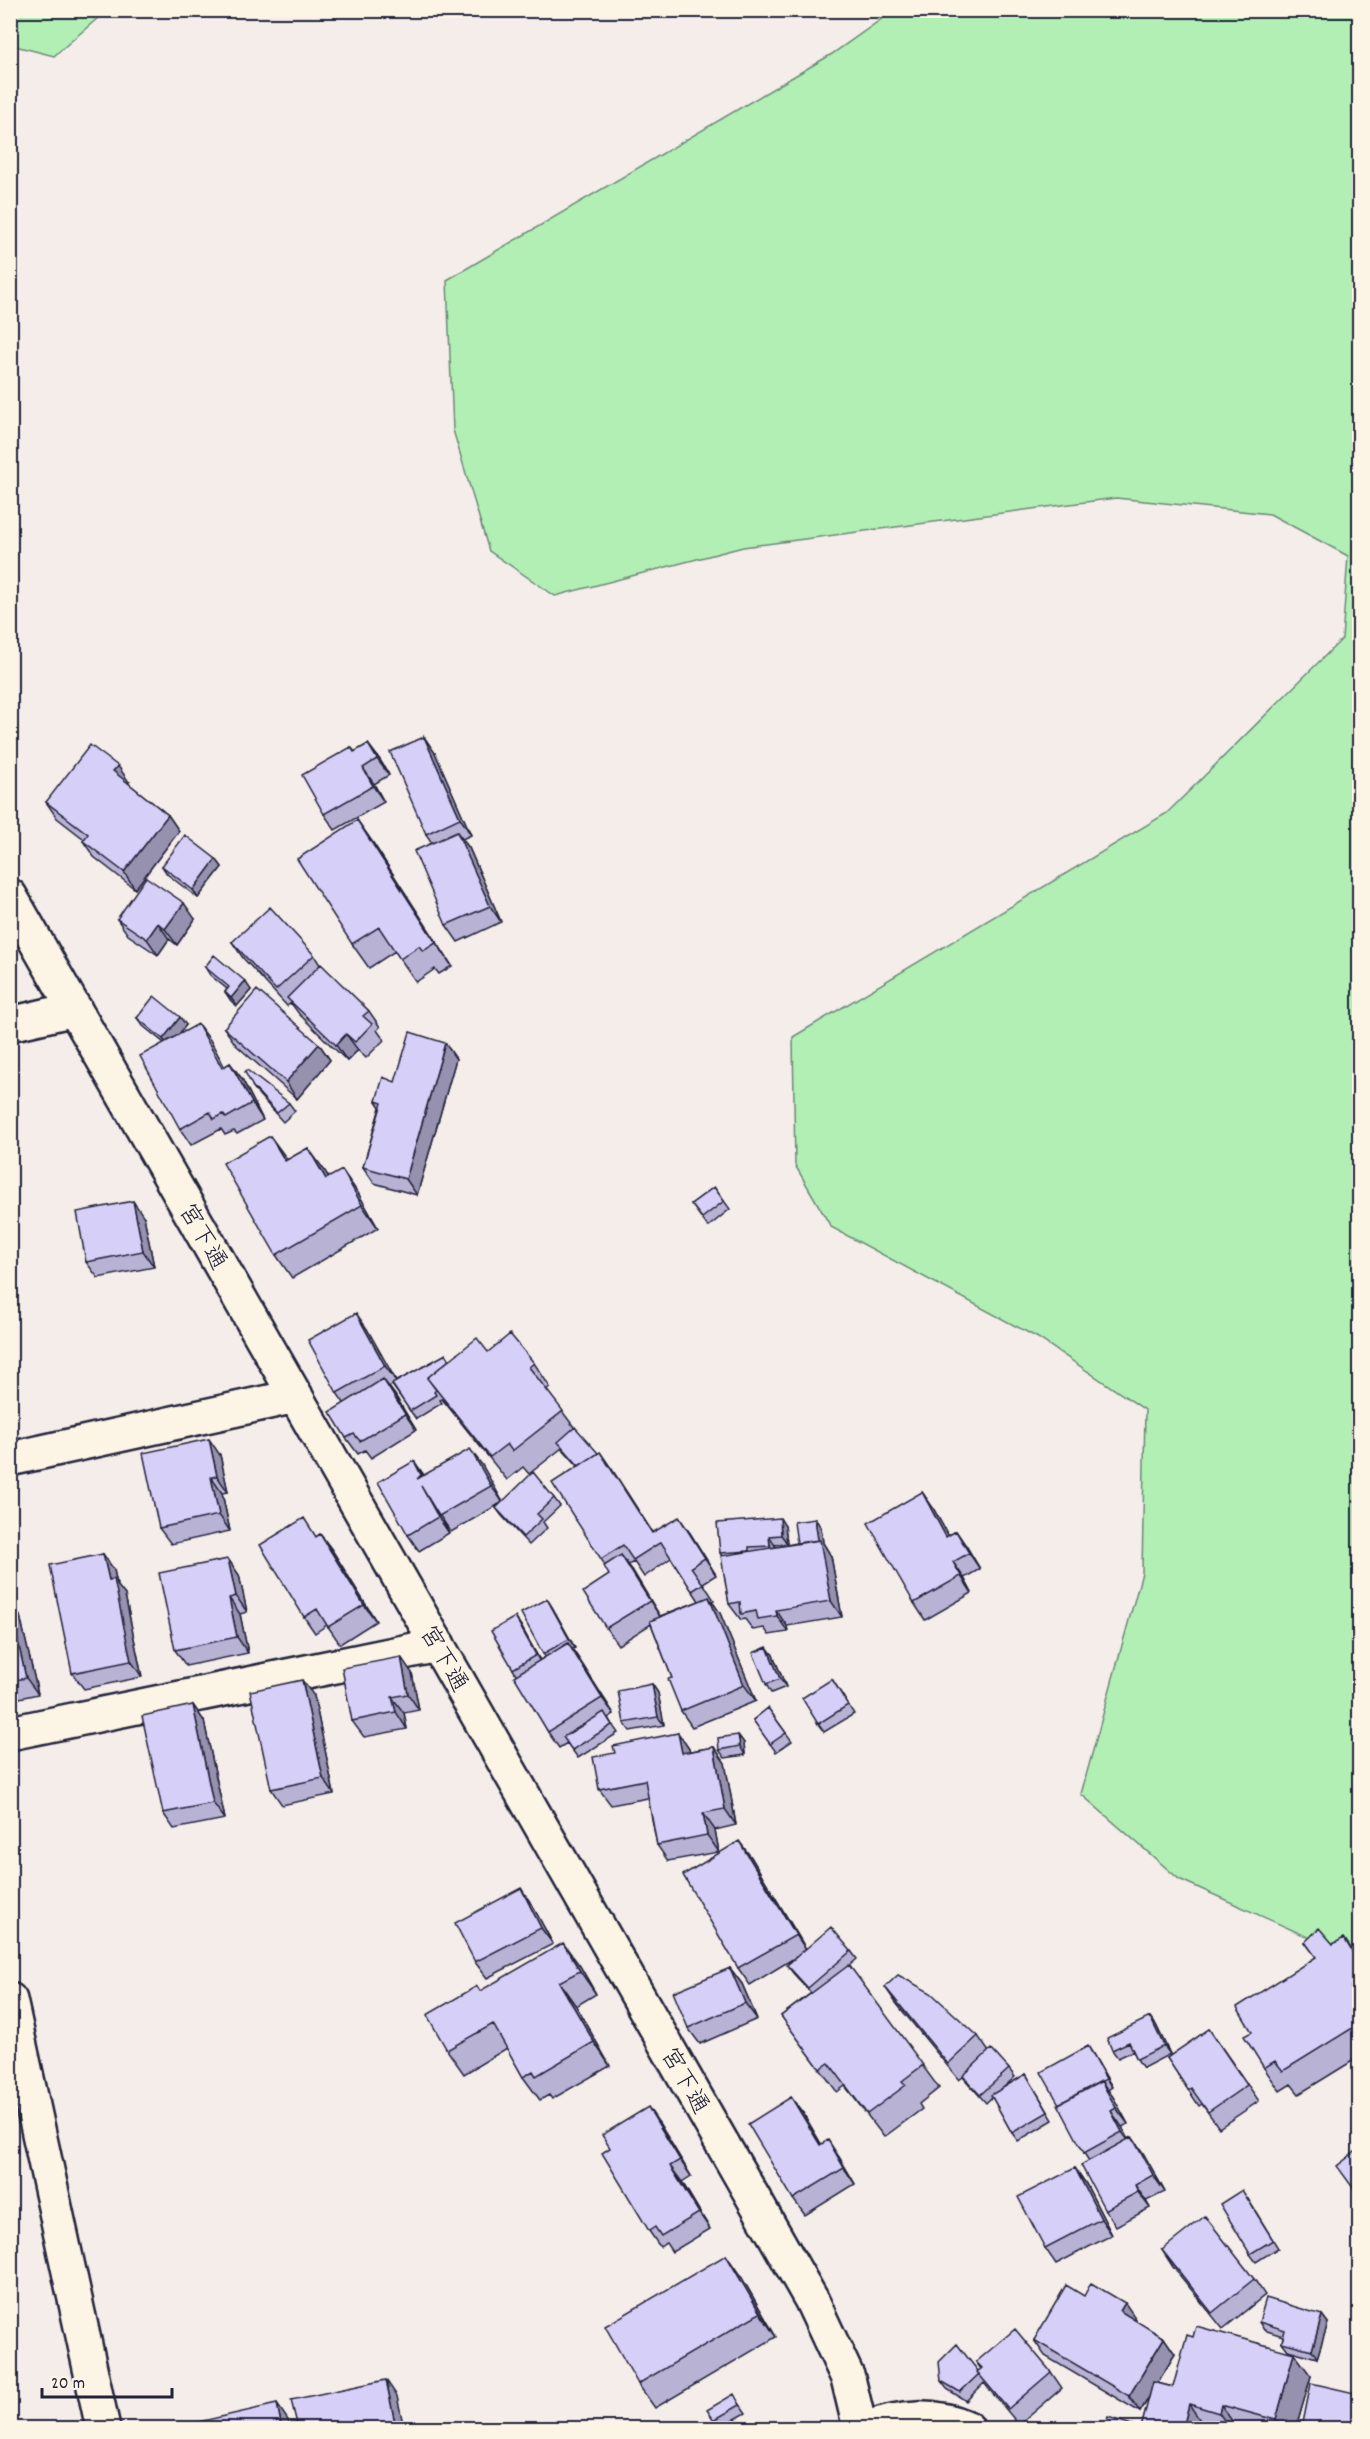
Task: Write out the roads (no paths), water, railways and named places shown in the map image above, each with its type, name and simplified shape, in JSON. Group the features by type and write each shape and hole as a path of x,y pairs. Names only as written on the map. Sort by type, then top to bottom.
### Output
{"street":[{"name":"宮下通","path":"10,896 811,2299 848,2378 860,2428"},
{"path":"10,1024 75,1009"},
{"path":"10,1459 296,1396"},
{"path":"10,1733 438,1645"},
{"path":"10,2000 103,2428"},
{"path":"867,2428 899,2419 918,2417 936,2418 967,2428"}]}
